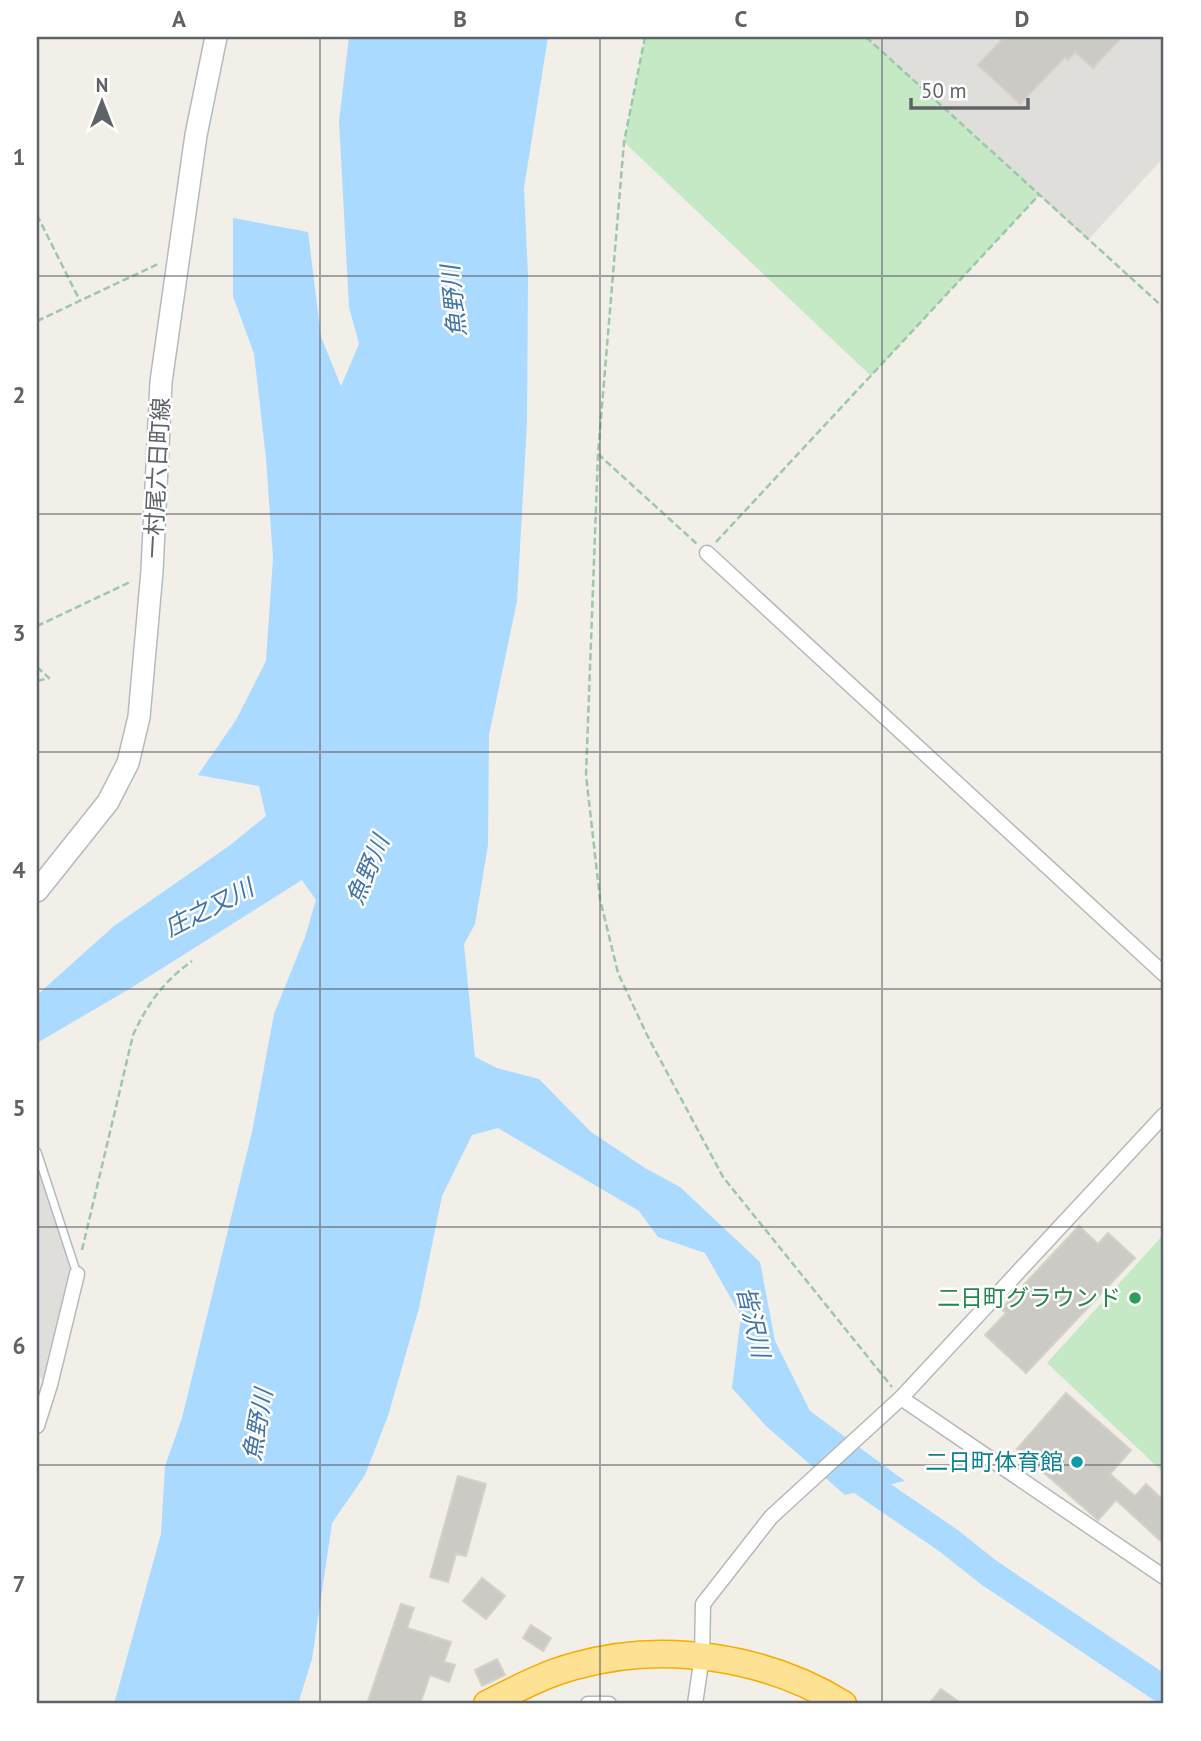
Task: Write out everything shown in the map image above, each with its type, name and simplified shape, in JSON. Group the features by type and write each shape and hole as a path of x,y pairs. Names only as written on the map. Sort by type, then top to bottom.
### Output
{"highway":[{"path":"487,1704 574,1666 620,1656 702,1656 785,1675 843,1704"}],"main road":[{"name":"一村尾六日町線","path":"37,891 108,802 128,763 139,717 152,571 161,382 195,135 216,37"}],"street":[{"path":"707,553 1164,974"},
{"path":"695,1704 702,1656 703,1604 771,1517 901,1398 1164,1115"},
{"path":"37,1426 50,1385 77,1274"},
{"path":"37,1375 50,1385"},
{"path":"901,1398 1164,1577"},
{"path":"588,1704 609,1704"}],"lane":[{"path":"37,1152 77,1274"}],"path":[{"path":"645,37 625,142 598,454 586,775 600,899 618,973 647,1035 723,1177 901,1398"},
{"path":"866,37 1164,308"},
{"path":"598,454 707,553 1039,195"},
{"path":"37,215 80,301"},
{"path":"37,321 177,255"},
{"path":"37,626 152,571"},
{"path":"37,667 49,678 37,681"},
{"path":"77,1274 133,1035 149,1002 169,977 192,961"}],"shaded area":[{"path":"866,37 1164,37 1164,157 1088,240"},
{"path":"37,1152 77,1274 50,1385 37,1375"}],"green space":[{"path":"645,37 866,37 1039,195 871,376 624,142"},
{"name":"二日町グラウンド","path":"1164,1234 1164,1473 1047,1363"}],"water":[{"path":"349,37 548,37 524,188 528,276 527,423 517,601 489,735 488,845 475,924 464,944 475,1057 497,1068 539,1079 591,1132 645,1168 680,1187 760,1262 775,1341 810,1411 905,1481 845,1495 766,1426 732,1388 741,1316 705,1253 658,1237 639,1211 498,1128 472,1135 442,1196 419,1308 388,1416 365,1475 332,1523 312,1659 298,1704 114,1704 161,1534 165,1466 182,1418 252,1132 274,1014 305,937 316,900 302,880 131,988 37,1043 37,995 114,926 229,846 266,816 259,786 198,775 236,720 266,661 273,558 266,458 254,354 233,296 233,218 308,232 321,337 341,386 359,344 349,307 339,121"}],"building":[{"path":"1004,37 1122,37 1093,68 1075,52 1068,60 1065,57 1020,104 978,65"},
{"path":"1079,1226 1098,1244 1108,1233 1135,1258 1026,1373 985,1335 1006,1313 1001,1309"},
{"name":"二日町体育館","path":"1066,1393 1131,1450 1110,1474 1135,1496 1146,1484 1164,1501 1164,1544 1116,1500 1098,1520 1017,1449"},
{"path":"458,1476 486,1484 466,1556 456,1554 448,1582 430,1577"},
{"path":"482,1578 505,1596 486,1619 463,1601"},
{"path":"401,1604 414,1608 407,1628 433,1636 431,1642 435,1637 451,1642 444,1662 455,1665 449,1682 430,1675 420,1704 367,1704"},
{"path":"531,1625 551,1638 543,1651 523,1638"},
{"path":"497,1659 505,1675 482,1686 475,1670"},
{"path":"941,1689 962,1704 929,1704"}],"waterway":[{"name":"皆沢川","path":"841,1467 949,1541 988,1572 1164,1690"}],"place":[{"name":"二日町グラウンド","path":"1135,1298"},
{"name":"二日町体育館","path":"1077,1462"}],"water label":[{"name":"魚野川","path":"454,301"},
{"name":"魚野川","path":"368,870"},
{"name":"庄之又川","path":"209,908"},
{"name":"魚野川","path":"258,1425"}]}
